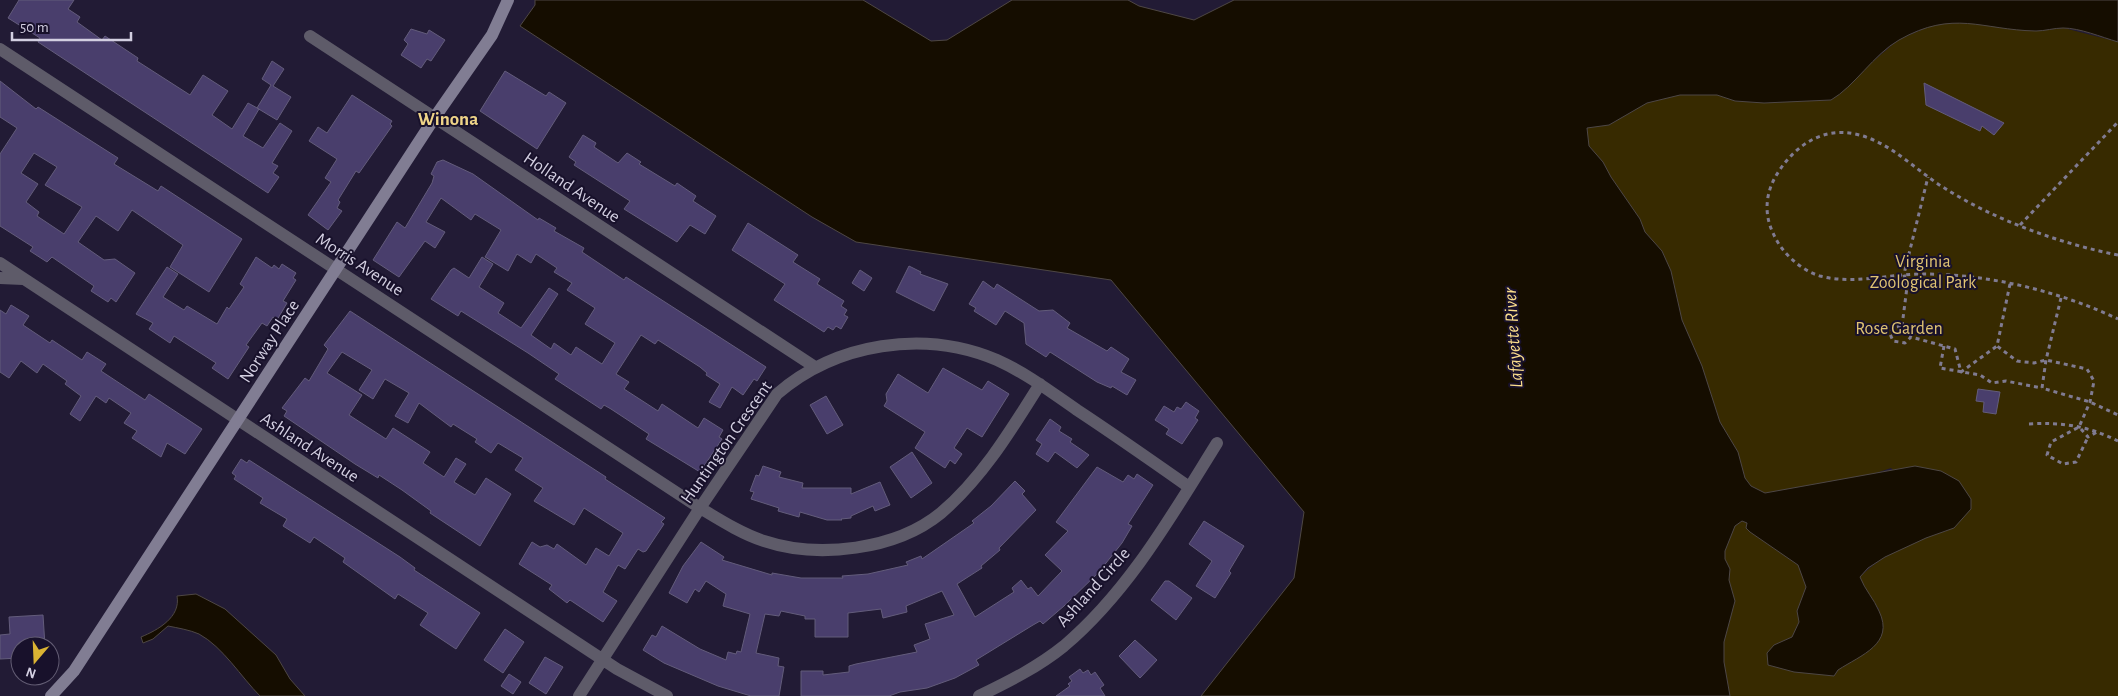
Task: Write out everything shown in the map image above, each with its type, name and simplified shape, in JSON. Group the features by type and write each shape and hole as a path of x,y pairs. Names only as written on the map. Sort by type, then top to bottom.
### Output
{"street":[{"name":"Norway Place","path":"51,696 74,671 435,117 492,35 508,0"},
{"name":"Holland Avenue","path":"310,36 815,367"},
{"name":"Morris Avenue","path":"0,49 700,508 763,541 786,546 843,549 870,546 898,538 939,514 960,495 1008,436 1040,384"},
{"name":"Ashland Avenue","path":"0,263 602,660"},
{"path":"0,278 25,280"},
{"name":"Huntington Crescent","path":"579,696 700,508 777,394 815,367 850,353 886,345 933,344 970,351 996,359 1040,384 1189,487"},
{"name":"Ashland Circle","path":"979,696 1036,666 1088,624 1121,588 1146,554 1217,443"},
{"path":"602,660 667,696"}],"path":[{"path":"2020,225 2118,122"},
{"path":"2118,255 2088,249 2020,225 1947,190 1885,145 1854,134 1836,133 1820,136 1796,149 1774,177 1769,192 1767,207 1769,222 1774,235 1783,250 1808,271 1836,280 1904,274 1962,276 2010,284 2061,298 2118,318"},
{"path":"1902,326 1907,287 1904,274 1928,178"},
{"path":"1961,372 1997,346 2010,284"},
{"path":"2042,388 2046,360 2061,298"},
{"path":"1902,326 1908,330 1911,337 1905,343 1893,341 1890,334 1894,327 1902,326"},
{"path":"1911,337 1955,349 1961,372"},
{"path":"1944,346 1940,368 1980,375 1992,383 2006,381 2042,388 2090,402 2118,415"},
{"path":"1997,346 2017,361 2034,363 2046,360 2087,369 2094,381 2090,402 2079,427 2051,442 2047,455 2063,464 2076,462 2088,437 2098,432"},
{"path":"2029,424 2066,423 2098,432 2118,441"},
{"path":"2079,427 2088,437"}],"green space":[{"name":"Virginia Zoological Park","path":"1971,22 2036,31 2064,28 2118,42 2118,696 1730,696 1724,662 1724,642 1735,601 1729,580 1730,569 1725,559 1725,551 1735,526 1742,521 1747,523 1746,528 1798,565 1806,587 1797,611 1799,622 1792,637 1774,645 1834,676 1879,609 1867,594 1860,577 1880,560 1892,553 1954,528 1891,468 1873,474 1765,493 1751,486 1745,478 1738,452 1720,422 1702,366 1682,320 1671,271 1662,251 1645,232 1640,219 1603,162 1589,146 1587,128 1609,125 1647,103 1680,95 1717,95 1735,101 1764,103 1831,100 1898,40 1937,23"}],"water":[{"name":"Lafayette River","path":"535,0 863,0 931,41 947,40 1012,0 1128,0 1139,6 1194,20 1234,0 2118,0 2118,42 2070,28 2036,31 1952,23 1936,25 1918,31 1890,46 1848,87 1831,100 1764,103 1735,101 1717,95 1680,95 1647,103 1609,125 1587,128 1589,146 1603,162 1640,219 1645,232 1662,251 1671,271 1682,320 1702,366 1720,422 1738,452 1745,478 1751,486 1765,493 1915,466 1941,471 1959,481 1971,499 1971,509 1954,528 1926,538 1885,557 1868,568 1860,577 1879,611 1883,622 1883,632 1873,647 1838,670 1834,676 1794,672 1768,665 1767,653 1774,645 1792,637 1799,622 1797,611 1806,587 1798,565 1750,532 1746,528 1747,523 1742,521 1735,526 1725,551 1725,559 1730,569 1729,580 1735,601 1724,642 1724,662 1730,696 1201,696 1294,578 1304,512 1111,280 856,242 812,217 520,26 535,5"},
{"path":"196,594 225,609 276,655 290,679 305,696 260,696 216,646 192,631 168,626 153,639 143,643 141,637 154,631 172,616 177,604 177,596"}],"building":[{"path":"19,0 74,0 68,9 80,17 77,22 102,40 105,36 138,58 137,61 190,95 203,75 228,91 212,115 232,129 248,103 259,109 243,136 263,148 280,123 292,131 272,163 278,166 273,173 279,177 268,193 38,42 40,38 8,18"},
{"path":"411,29 427,34 429,30 445,40 431,61 427,59 421,68 401,55 408,44 404,40"},
{"path":"272,61 284,69 273,86 291,97 277,120 257,108 271,85 262,79"},
{"path":"505,71 546,96 549,92 566,103 537,149 480,111"},
{"path":"0,81 36,109 38,107 118,158 114,164 158,191 161,186 242,239 209,292 170,267 183,245 132,210 118,231 96,216 78,242 104,260 115,259 135,273 116,302 111,298 108,302 91,291 94,286 52,257 47,262 30,251 33,247 0,226 0,154 17,128 0,117","holes":["34,153 57,167 45,185 82,207 64,234 37,216 39,212 26,202 38,184 21,173"]},
{"path":"1924,83 2004,123 1994,135 1982,126 1980,131 1926,105"},
{"path":"352,95 392,121 390,124 392,126 359,173 356,171 338,200 340,202 337,208 342,211 328,230 308,215 331,182 325,178 337,159 309,141 318,127 327,133"},
{"path":"583,135 596,143 594,147 618,163 627,153 641,162 639,164 675,186 677,183 696,196 693,201 716,216 705,234 690,225 677,242 624,209 630,201 574,165 576,162 569,157"},
{"path":"443,160 473,174 538,220 539,218 556,228 554,231 584,248 582,252 624,280 626,277 766,367 757,381 754,379 743,395 732,387 720,408 709,402 720,384 706,375 707,373 700,367 658,340 655,344 641,335 616,374 629,382 624,389 658,411 662,404 698,428 704,418 723,430 719,437 722,439 700,472 646,439 649,434 611,409 604,405 601,409 555,379 559,374 528,353 461,311 458,316 431,299 451,270 454,268 469,278 482,257 493,264 479,287 504,303 498,313 521,328 549,288 558,294 531,335 551,349 554,343 571,355 576,347 602,364 615,343 585,324 595,308 567,290 572,283 554,272 557,268 536,254 531,263 517,254 508,271 485,257 501,230 475,214 471,220 441,198 426,222 445,232 435,248 425,241 399,277 373,260 397,222 405,228 432,183 434,176 431,174 437,162"},
{"path":"748,223 798,255 793,262 820,279 817,284 844,301 841,306 847,310 844,315 848,317 841,329 836,326 833,330 828,327 824,332 774,300 785,284 732,250"},
{"path":"256,257 272,268 274,265 279,269 282,264 296,273 293,278 296,280 283,301 287,303 277,320 273,317 267,326 262,323 246,345 249,347 228,379 212,368 216,363 174,336 170,343 149,329 153,323 136,314 167,267 178,274 163,297 184,310 187,306 217,324 227,307 229,309 244,287 240,284"},
{"path":"909,266 921,272 920,274 948,284 934,311 896,292"},
{"path":"860,270 872,278 864,291 852,283"},
{"path":"983,281 994,289 997,284 1039,311 1053,310 1070,323 1067,328 1107,351 1111,347 1129,359 1121,372 1136,380 1127,395 1112,386 1111,388 1097,382 1050,352 1046,357 1026,344 1024,323 1005,311 996,325 974,311 976,308 969,304"},
{"path":"11,305 29,316 23,325 50,343 52,340 82,360 87,352 106,364 101,371 145,400 149,394 202,429 185,454 167,443 161,457 132,438 137,431 124,423 131,413 109,398 106,403 96,396 80,421 70,414 81,396 65,384 67,381 43,364 37,373 21,361 9,378 0,372 0,310 6,314"},
{"path":"350,311 606,477 605,479 665,518 661,522 664,524 646,551 643,552 638,549 625,569 618,565 603,592 617,601 603,622 570,600 567,603 549,589 552,585 519,564 532,542 540,547 547,545 554,549 557,544 586,565 596,548 609,556 623,533 584,508 574,525 534,501 543,488 515,470 523,458 498,443 491,453 475,442 477,439 453,424 451,427 419,403 408,423 395,416 409,393 385,379 373,399 359,390 372,370 342,352 327,373 362,395 349,415 386,439 393,428 430,452 423,463 444,477 456,458 466,464 454,482 475,495 486,478 511,494 480,546 430,513 431,511 402,490 379,475 378,478 355,464 284,416 287,411 282,408 305,378 309,381 328,349 324,345"},
{"path":"943,368 982,390 988,381 1009,394 982,437 967,428 954,448 962,454 955,464 950,460 945,468 915,448 925,432 884,406 887,401 886,394 898,374 928,393"},
{"path":"1978,389 2000,392 1996,414 1983,412 1984,402 1976,401"},
{"path":"826,396 843,425 827,434 810,405"},
{"path":"1186,402 1199,411 1195,418 1198,420 1182,444 1166,434 1169,429 1155,420 1164,406 1174,412 1177,407 1181,409"},
{"path":"1050,419 1061,427 1059,431 1072,439 1070,442 1089,455 1077,468 1055,452 1048,462 1036,454 1042,444 1036,440"},
{"path":"912,452 932,483 911,498 890,467"},
{"path":"241,459 247,463 249,460 400,557 415,568 414,570 480,613 456,649 420,625 428,613 398,594 395,599 343,562 345,558 314,537 310,543 283,526 287,519 260,503 263,498 234,479 236,476 232,473"},
{"path":"763,466 781,472 779,477 803,483 802,488 851,488 851,494 880,482 890,505 875,511 873,506 851,516 851,518 842,520 827,520 800,512 799,517 778,511 779,508 751,499 754,492 750,491 756,475 759,476"},
{"path":"1097,467 1123,482 1128,475 1134,479 1137,474 1153,485 1128,524 1132,526 1122,543 1098,573 1043,624 1040,621 1033,625 976,660 979,665 955,678 927,688 900,692 889,696 801,696 801,671 823,671 823,675 849,672 849,666 917,652 914,645 930,639 925,624 954,615 942,591 906,606 907,612 883,618 881,609 848,613 848,637 815,637 815,619 805,619 805,616 781,611 779,616 765,614 756,653 779,658 778,666 784,667 779,696 751,696 718,686 664,663 643,650 652,635 656,637 662,626 700,649 726,660 728,652 736,654 737,651 741,652 750,614 723,606 726,594 706,581 699,592 695,589 687,603 669,593 683,566 701,542 724,557 722,560 772,575 772,573 801,578 843,578 842,576 868,574 908,565 906,562 921,556 922,559 974,523 972,521 991,506 1015,481 1025,491 1022,494 1036,510 999,548 1000,550 981,566 982,568 957,584 975,617 1014,592 1012,588 1021,580 1028,589 1031,587 1038,596 1062,571 1045,555 1068,531 1056,522"},
{"path":"1204,521 1244,546 1229,571 1231,573 1215,598 1196,586 1212,561 1189,544"},
{"path":"1165,581 1169,581 1192,598 1176,620 1151,600"},
{"path":"43,615 44,636 10,636 10,658 0,659 0,635 10,634 9,617"},
{"path":"505,629 524,642 503,673 484,660"},
{"path":"1135,640 1157,660 1140,678 1119,656"},
{"path":"545,657 563,667 546,694 529,683"},
{"path":"1080,669 1083,673 1088,670 1091,675 1095,672 1104,685 1100,688 1105,696 1056,696 1070,686 1068,684 1072,681 1069,677"},
{"path":"509,674 521,682 513,694 501,686"}],"district":[{"name":"Winona","path":"448,118"}],"park label":[{"name":"Rose Garden","path":"1899,328"}]}
